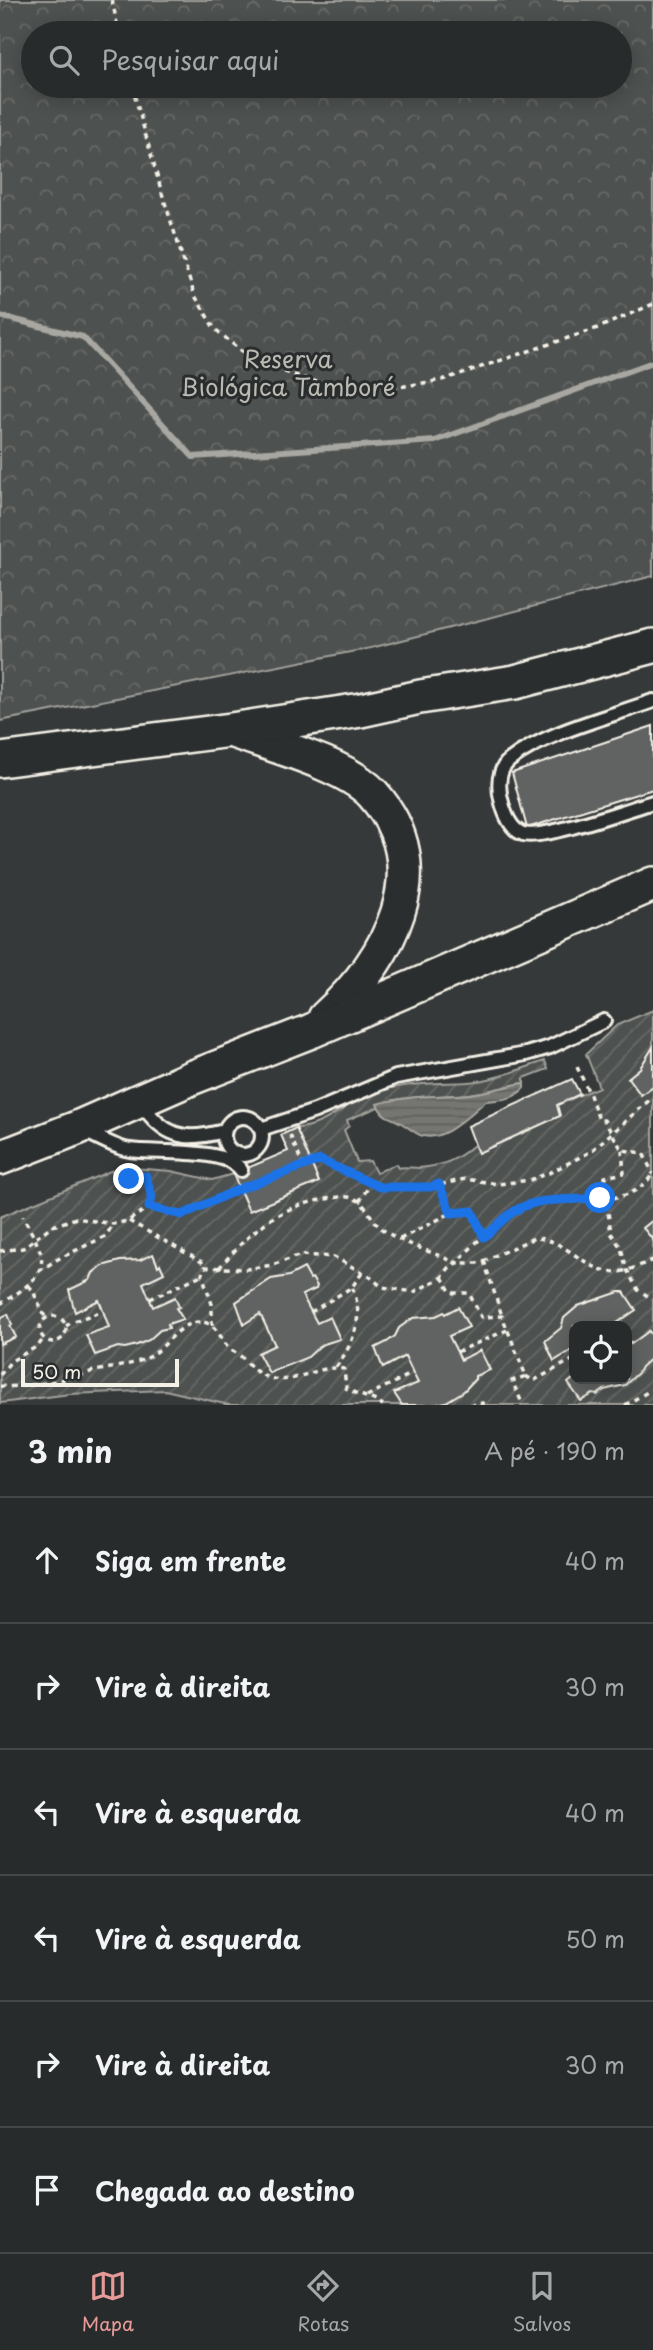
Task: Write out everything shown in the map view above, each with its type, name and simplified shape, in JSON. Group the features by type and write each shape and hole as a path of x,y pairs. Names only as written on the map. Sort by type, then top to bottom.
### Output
{"main road":[{"path":"0,760 232,730 515,682 653,646"},
{"path":"232,730 337,769 372,793 402,842 404,873 401,905 390,934 370,970 348,997 311,1031"},
{"path":"0,1158 311,1031 653,884"}],"lane":[{"path":"653,701 535,743 507,762 498,783 501,802 511,825 524,834 546,834 653,802"},
{"path":"261,1129 315,1111 396,1077 526,1054 550,1047 604,1021"},
{"path":"150,1096 147,1102 150,1115 170,1132 185,1138 225,1131"},
{"path":"77,1128 127,1150 234,1157 251,1154 259,1147 262,1138 261,1129 255,1121 246,1117 229,1123 225,1131 225,1142 231,1151 234,1157 236,1163 241,1170"},
{"path":"259,1147 262,1161"}],"path":[{"path":"112,0 116,21"},
{"path":"135,98 194,294 214,328 232,344 282,371 320,383 380,390 442,380 598,328 653,304"},
{"path":"577,1067 598,1119 604,1120 622,1150 624,1173 605,1177 611,1233 621,1248 638,1290 653,1299"},
{"path":"149,1207 182,1215 239,1189 320,1160 371,1183 394,1188 431,1187 465,1179 498,1184 530,1180 590,1152 653,1097"},
{"path":"295,1145 303,1166"},
{"path":"205,1267 247,1269 272,1265 301,1255 334,1257 382,1287 414,1292 442,1278 449,1268 509,1214 541,1201 606,1198 631,1193 644,1186 653,1175 643,1153 622,1150"},
{"path":"0,1251 23,1248 50,1227 76,1218 113,1224 128,1221 149,1207 152,1197 146,1176 129,1179"},
{"path":"359,1202 371,1183"},
{"path":"439,1184 451,1213"},
{"path":"219,1268 257,1227 302,1204 346,1197 359,1202 380,1228 456,1263 484,1261 534,1238 561,1245 602,1270 628,1270 653,1260"},
{"path":"400,1239 451,1213 472,1211 484,1237"},
{"path":"23,1216 41,1253 39,1270"},
{"path":"128,1221 202,1262 205,1267"},
{"path":"0,1304 27,1286 39,1270 106,1236 113,1224"},
{"path":"484,1261 526,1376 533,1381 569,1362"},
{"path":"149,1299 202,1274 205,1267"},
{"path":"311,1312 352,1287 362,1273"},
{"path":"202,1274 212,1304 212,1325 229,1348 258,1373 273,1380 296,1380 318,1369 344,1369 346,1388 383,1405"},
{"path":"442,1278 451,1293 468,1293 481,1317 502,1316"},
{"path":"27,1286 32,1289 45,1318 40,1329 44,1338 50,1342 62,1338 66,1326 74,1321 103,1311"},
{"path":"336,1367 351,1346 357,1326 357,1298 352,1287"},
{"path":"45,1318 58,1316 66,1326"},
{"path":"0,1386 25,1385 108,1370 150,1357 182,1328 201,1322 212,1325"},
{"path":"457,1352 507,1330"},
{"path":"0,1375 11,1361 38,1346 44,1338"},
{"path":"367,1396 413,1373"},
{"path":"523,1405 512,1381 526,1376"},
{"path":"625,1405 653,1389"},
{"path":"470,1405 488,1405"}],"green space":[{"name":"Reserva Biológica Tamboré","path":"0,0 653,0 653,576 371,648 0,721"},
{"path":"653,1010 653,1405 229,1405 165,1390 70,1394 0,1403 0,1217 120,1167 171,1171 212,1180 233,1174 249,1211 319,1182 296,1128 314,1125 376,1092 415,1085 478,1081 545,1061 548,1069 524,1078 524,1083 477,1093 390,1101 378,1104 378,1107 347,1120 349,1126 344,1130 357,1162 370,1161 376,1173 396,1164 398,1168 435,1166 462,1155 474,1145 478,1153 560,1116 557,1105 599,1087 586,1054 617,1025"}],"shaded area":[{"path":"524,1083 524,1088 515,1095 486,1101 447,1132 429,1137 417,1134 382,1113 377,1104 412,1098 477,1093"}],"building":[{"path":"653,726 653,789 527,828 512,773"},
{"path":"653,1047 653,1086 641,1095 628,1078 640,1068"},
{"path":"572,1079 580,1094 557,1105 560,1116 478,1153 468,1126"},
{"path":"296,1128 319,1182 249,1211 233,1174 288,1151 281,1135"},
{"path":"653,1220 653,1240 643,1228"},
{"path":"153,1254 164,1273 143,1283 153,1307 175,1297 179,1307 176,1308 183,1319 168,1324 169,1328 160,1330 149,1340 137,1345 118,1347 95,1355 86,1335 109,1327 99,1300 75,1312 69,1290 90,1280 93,1273 102,1266 120,1261 140,1260"},
{"path":"304,1268 317,1286 302,1295 317,1323 330,1317 340,1339 321,1345 308,1357 269,1373 258,1353 275,1345 260,1314 244,1324 236,1302 271,1279 289,1276"},
{"path":"624,1292 636,1310 620,1321 569,1321 569,1352 554,1361 545,1341 561,1328 564,1318 578,1306"},
{"path":"458,1307 469,1327 449,1336 461,1360 480,1350 490,1370 475,1376 464,1391 446,1402 402,1405 394,1393 418,1383 405,1356 383,1368 375,1348 395,1336 399,1328 413,1318 436,1316 444,1312 445,1314"},
{"path":"8,1314 16,1337 0,1344 0,1318"},
{"path":"649,1331 653,1337 653,1356 632,1379 632,1343"},
{"path":"568,1383 626,1384 604,1390 597,1395 593,1394 581,1401"}],"waterway":[{"path":"0,316 83,337 193,457 435,441 653,362"}],"route":[{"path":"129,1179 146,1176 152,1197 149,1207 182,1215 239,1189 320,1160 380,1187 431,1187 439,1184 451,1213 472,1211 484,1237 509,1214 520,1208 541,1201 600,1198"}]}
